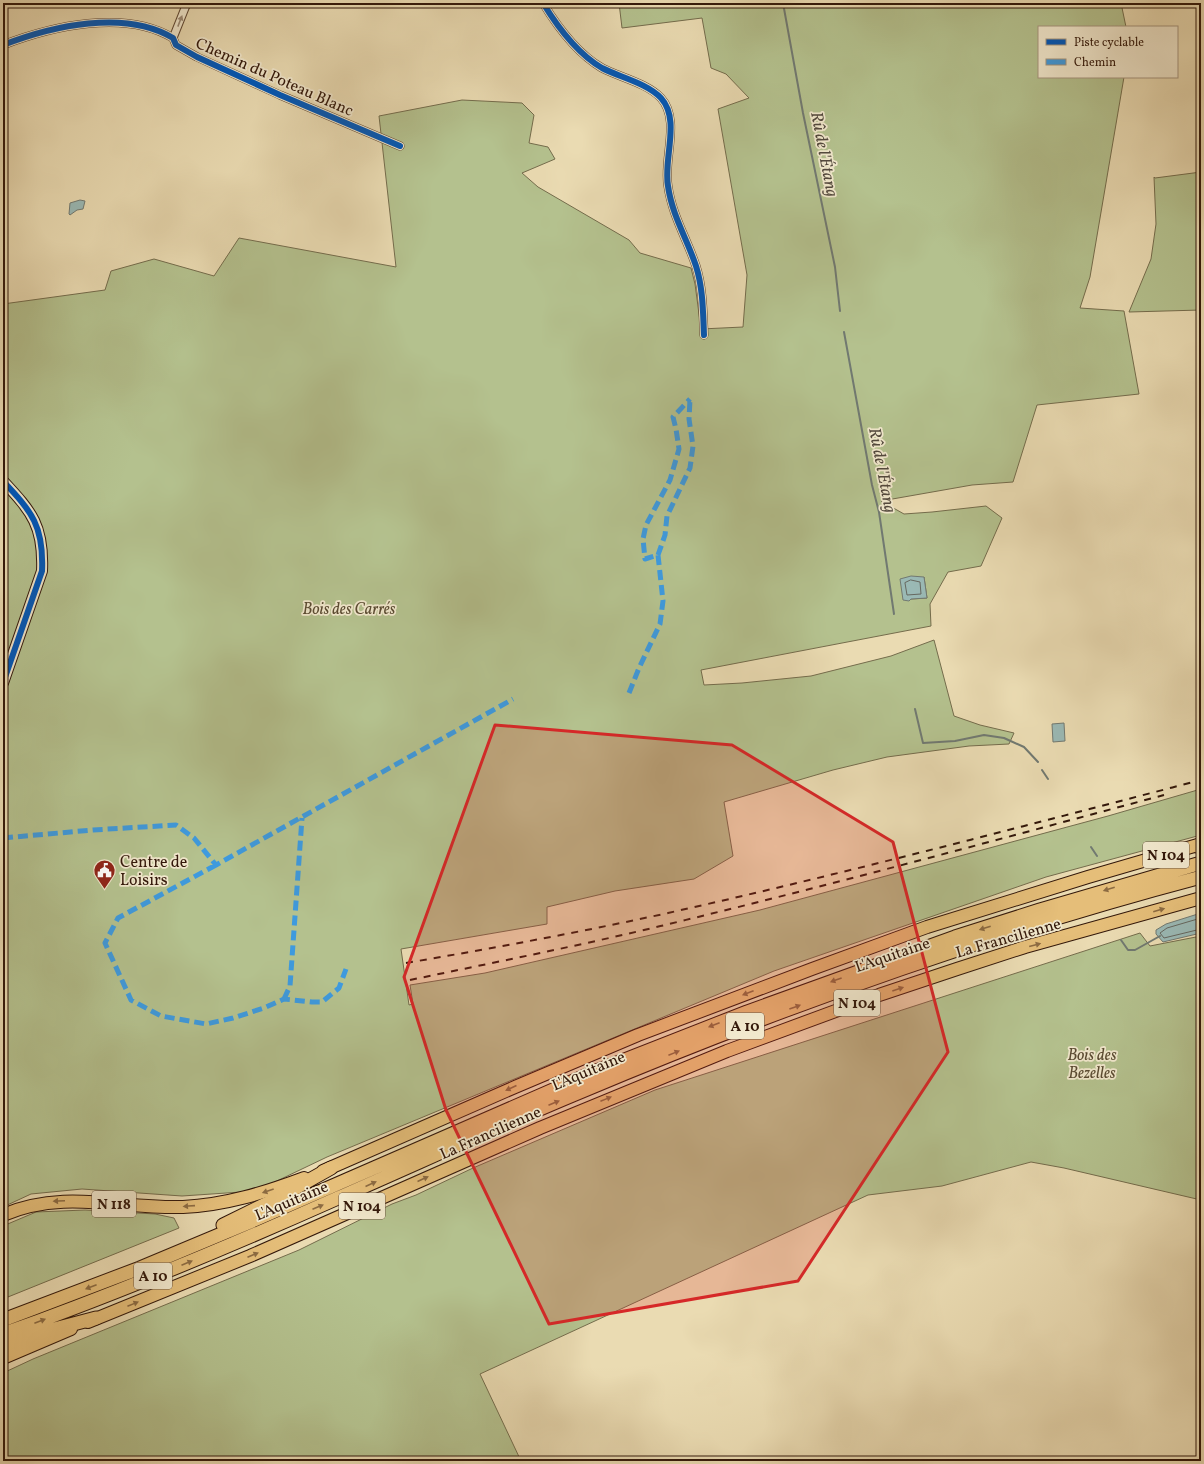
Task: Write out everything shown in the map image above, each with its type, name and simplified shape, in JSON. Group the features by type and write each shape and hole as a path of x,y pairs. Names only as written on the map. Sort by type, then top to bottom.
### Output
{"highway":[{"name":"La Francilienne","path":"331,1168 631,1037 804,971 927,927 1081,879 1200,845"},
{"name":"L'Aquitaine","path":"3,1320 140,1268 330,1188 599,1070 747,1012 962,935 1201,863"},
{"name":"L'Aquitaine","path":"3,1334 103,1297 166,1271 302,1214 579,1092 738,1028 879,976 963,948 1058,918 1201,877"},
{"name":"La Francilienne","path":"3,1358 96,1318 250,1256 540,1128 727,1051 817,1017 1025,947 1201,898"},
{"name":"N 118","path":"3,1215 27,1206 56,1201 182,1207 212,1204 261,1194 331,1168"},
{"path":"140,1268 163,1253 272,1201 331,1168"},
{"path":"3,1345 32,1335 96,1318"}],"main road":[{"path":"3,481 18,497 37,525 43,553 42,571 3,683"}],"street":[{"path":"173,38 187,3"},
{"path":"543,3 560,29 587,57 602,68 654,92 668,108 671,127 668,186 674,214 695,265 701,284 704,335"},
{"name":"Chemin du Poteau Blanc","path":"3,45 42,32 64,27 118,22 151,28 173,38 176,45 197,57 280,95 400,146"}],"highlighted area":[{"path":"495,725 732,745 893,842 948,1052 798,1281 549,1324 446,1110 404,977"}],"green space":[{"name":"Bois des Carrés","path":"619,3 1121,3 1126,26 1038,26 1038,78 1124,78 1090,277 1080,308 1124,311 1139,394 1037,405 1013,482 972,485 881,501 904,514 986,506 1002,518 981,566 948,572 930,604 931,626 701,670 704,685 811,676 891,656 934,640 954,716 980,725 1014,733 1009,744 969,746 887,757 833,770 724,802 733,856 694,879 615,891 547,907 547,924 401,949 409,1005 413,1004 410,985 485,973 760,910 1108,816 1201,789 1201,835 1046,877 774,971 327,1157 256,1191 182,1196 82,1189 31,1194 3,1207 3,304 105,290 111,271 154,259 214,276 239,238 396,267 379,116 462,100 522,103 534,115 529,143 548,147 555,159 522,173 538,187 629,240 640,253 691,268 695,284 701,329 743,327 747,275 718,109 749,98 726,74 711,68 702,18 622,28","holes":["924,577 927,598 911,599"]},
{"path":"1201,172 1201,310 1129,312 1151,259 1156,224 1154,177"},
{"name":"Bois des Bezelles","path":"1140,933 1150,946 1201,936 1201,1200 1064,1168 1031,1162 942,1186 868,1195 480,1374 521,1461 3,1461 3,1373 33,1359 299,1250 392,1204 416,1195 473,1168 655,1090"},
{"path":"85,1210 155,1214 174,1218 179,1228 3,1299 3,1226 36,1212"}],"water":[{"path":"80,200 85,201 83,209 77,210 70,215 70,203"},
{"path":"911,576 924,577 927,598 911,599 909,601 903,600 900,579"},
{"path":"1064,723 1065,741 1053,742 1052,724"},
{"path":"1201,913 1201,933 1163,942 1156,934 1156,930 1166,924"}],"waterway":[{"name":"Rû de l'Étang","path":"783,3 803,113 835,267 840,311"},
{"name":"Rû de l'Étang","path":"844,332 872,485 879,512 894,614"},
{"name":"Rû de l'Étang","path":"915,709 923,743 955,741 984,735 1004,738 1024,747 1038,762"},
{"name":"Rû de l'Étang","path":"1042,770 1048,779"},
{"path":"1091,847 1097,856"},
{"path":"1121,940 1128,950 1135,950 1160,936"}],"railway":[{"path":"406,963 505,946 735,898 935,849 1201,780"},
{"path":"410,980 604,939 731,909 1164,795"}],"marked path":[{"path":"658,555 665,535 667,516 690,468 693,446 689,419 690,399"},
{"path":"629,693 660,624 663,601 658,555 645,559 643,539 646,525 670,480 679,449 673,417 690,399"},
{"path":"3,838 93,830 176,825 194,838 216,865 513,699"},
{"path":"284,999 290,986 302,818"},
{"path":"216,865 118,918 105,943 131,1000 161,1016 206,1024 233,1018 264,1008 284,999 322,1002 339,988 346,969"}],"cycle path":[{"path":"543,3 561,30 576,47 593,62 602,68 648,88 661,98 667,107 671,128 667,175 668,186 673,207 698,274 702,300 704,335"},
{"path":"3,45 43,32 88,24 111,22 133,24 154,29 173,38 176,45 197,57 280,95 400,146"},
{"path":"3,481 29,511 38,531 42,555 42,571 3,683"}],"place":[{"name":"Centre de Loisirs","path":"104,890"}]}
